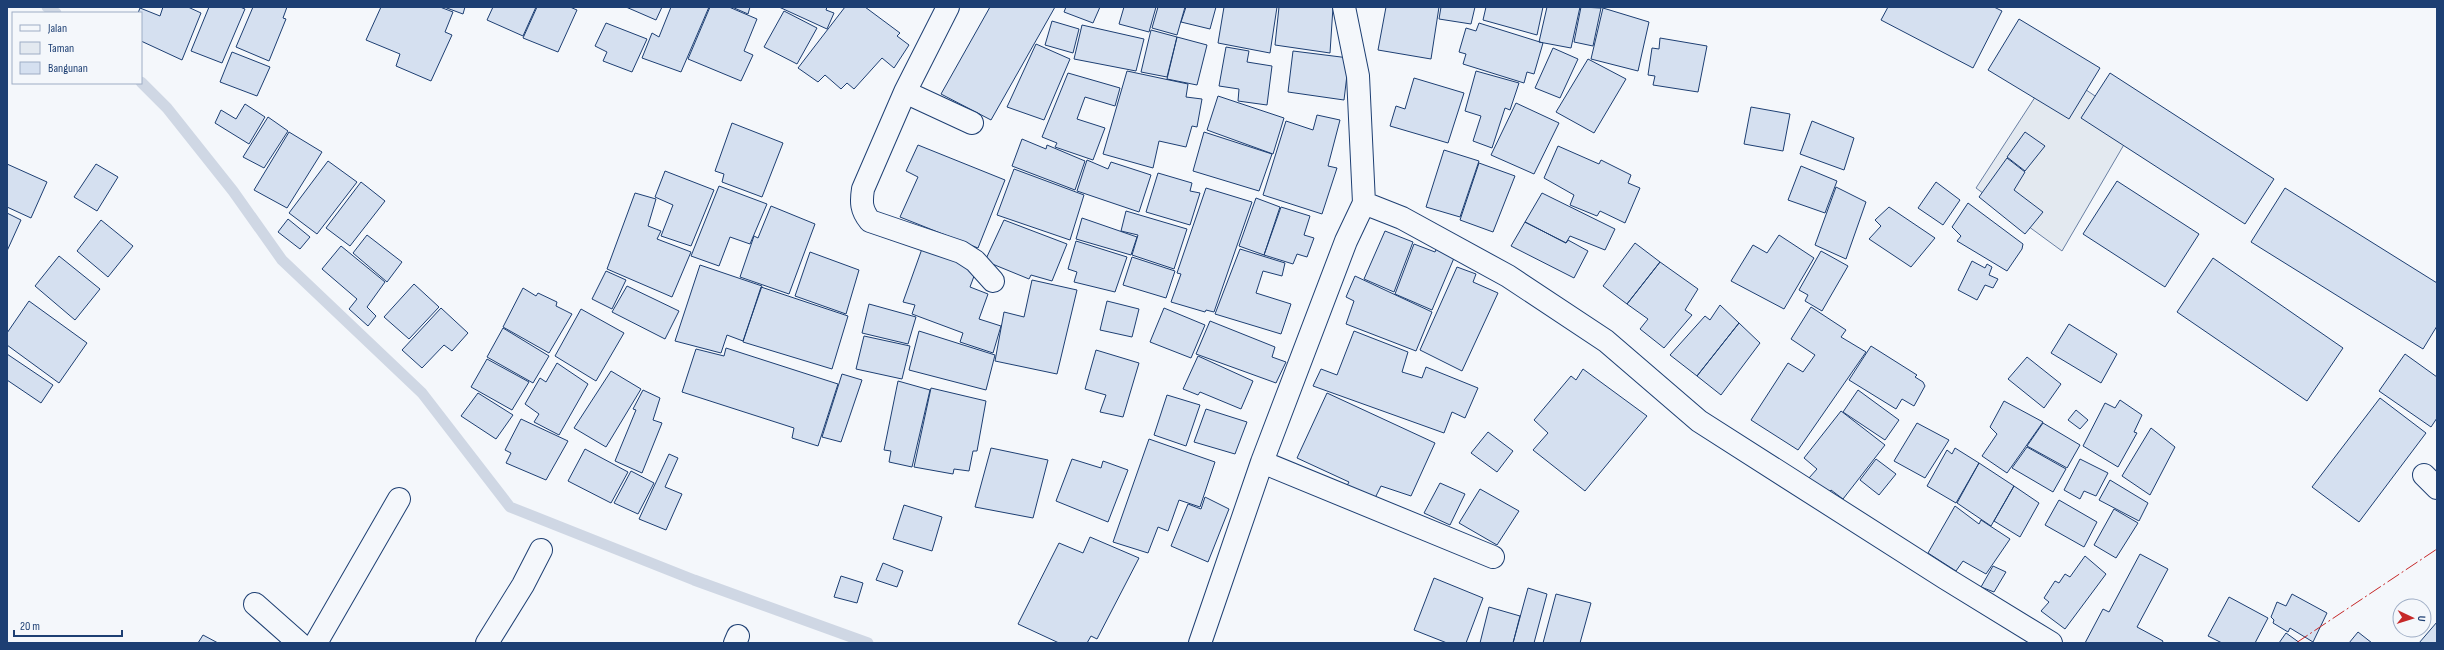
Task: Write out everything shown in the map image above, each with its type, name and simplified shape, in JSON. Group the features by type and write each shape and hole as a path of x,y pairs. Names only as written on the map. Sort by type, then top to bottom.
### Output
{"street":[{"path":"948,7 906,92 864,189 861,204 864,213 870,221 961,252 975,261 993,281"},
{"path":"1200,643 1262,462 1346,241 1364,203 1358,76 1344,7"},
{"path":"906,92 972,123"},
{"path":"1364,203 1402,218 1508,276 1606,340 1699,421 1945,578 2051,643"},
{"path":"1262,462 1494,557"},
{"path":"316,643 399,500"},
{"path":"486,643 523,585 541,550"},
{"path":"255,604 299,643"}],"green space":[{"path":"2054,68 2136,124 2062,251 1976,188"}],"building":[{"path":"163,7 188,7 201,13 182,60 142,41 142,12 138,12 140,8 160,16"},
{"path":"209,7 240,7 245,9 222,63 191,51"},
{"path":"253,7 287,7 283,18 286,19 269,61 236,47"},
{"path":"381,7 440,7 453,12 445,32 452,35 431,81 396,66 400,54 366,40"},
{"path":"444,7 465,7 463,14"},
{"path":"493,7 536,7 523,36 487,20"},
{"path":"537,7 570,7 577,10 558,52 523,38"},
{"path":"626,7 662,7 656,20"},
{"path":"671,7 709,7 681,72 642,58 652,33 659,37"},
{"path":"710,7 729,7 757,19 744,51 753,55 741,81 688,59"},
{"path":"732,7 750,7 748,14"},
{"path":"779,7 827,7 826,10 834,13 827,29"},
{"path":"845,7 865,7 900,33 897,36 909,45 894,68 882,58 854,89 847,83 841,89 825,75 818,82 798,68"},
{"path":"990,7 1055,7 991,120 941,94"},
{"path":"1066,7 1100,7 1093,23 1064,12"},
{"path":"1124,7 1156,7 1149,32 1119,24"},
{"path":"1158,7 1185,7 1177,35 1152,28"},
{"path":"1186,7 1216,7 1210,29 1181,22"},
{"path":"1224,7 1277,7 1270,53 1218,43"},
{"path":"1279,7 1333,7 1330,53 1275,45"},
{"path":"1386,7 1439,7 1431,59 1378,50"},
{"path":"1441,7 1475,7 1471,24 1439,19"},
{"path":"1486,7 1543,7 1537,35 1483,20"},
{"path":"1547,7 1580,7 1571,48 1539,42"},
{"path":"1581,7 1601,8 1593,46 1574,42"},
{"path":"1888,7 1994,7 2002,11 1973,68 1881,20"},
{"path":"1603,8 1649,22 1638,71 1591,59"},
{"path":"784,11 817,28 797,64 764,47"},
{"path":"2019,19 2100,68 2069,119 1988,70"},
{"path":"1052,21 1079,29 1073,53 1045,45"},
{"path":"606,23 647,39 632,72 603,61 607,52 595,46"},
{"path":"1479,23 1543,43 1534,74 1527,72 1524,83 1463,64 1466,54 1459,52 1466,28 1476,31"},
{"path":"1082,25 1144,39 1136,71 1074,59"},
{"path":"1151,30 1177,37 1167,77 1141,72"},
{"path":"1177,37 1207,45 1197,85 1167,79"},
{"path":"1660,38 1707,46 1698,92 1653,85 1655,76 1648,75 1652,48 1659,49"},
{"path":"1036,44 1070,59 1044,120 1007,107"},
{"path":"1226,47 1249,51 1247,62 1272,66 1267,105 1238,101 1239,89 1219,86"},
{"path":"1553,48 1578,59 1560,98 1535,88"},
{"path":"1293,51 1349,58 1344,100 1288,92"},
{"path":"232,52 270,67 257,96 220,82"},
{"path":"1588,59 1626,79 1594,133 1556,112"},
{"path":"1127,71 1188,84 1186,97 1202,99 1197,127 1192,126 1186,147 1159,141 1153,168 1103,154"},
{"path":"1476,71 1519,83 1510,110 1505,108 1492,148 1473,141 1481,116 1465,111"},
{"path":"1068,73 1120,88 1115,106 1085,97 1077,119 1105,128 1093,160 1055,147 1057,143 1042,137"},
{"path":"2110,73 2274,179 2245,224 2081,118"},
{"path":"1414,78 1464,93 1448,143 1390,126 1396,106 1405,109"},
{"path":"1218,96 1284,118 1273,154 1207,130"},
{"path":"1516,103 1559,123 1534,174 1491,155"},
{"path":"245,104 265,117 249,144 215,123 221,110 236,119"},
{"path":"1751,107 1790,114 1783,151 1744,144"},
{"path":"1317,115 1340,120 1328,166 1337,168 1322,214 1263,195 1286,121 1313,130"},
{"path":"268,117 288,131 264,168 243,157"},
{"path":"1812,121 1854,138 1844,170 1800,154"},
{"path":"732,123 783,143 762,197 722,182 724,174 715,171"},
{"path":"289,132 322,152 287,208 254,190"},
{"path":"1204,132 1272,154 1259,191 1193,171"},
{"path":"2025,132 2045,146 2025,171 2007,157"},
{"path":"1022,139 1046,149 1047,145 1085,161 1075,190 1012,166"},
{"path":"918,145 1005,180 978,248 900,217 918,177 906,171"},
{"path":"1558,146 1599,164 1601,160 1631,175 1628,183 1640,188 1625,223 1600,211 1597,216 1570,205 1574,195 1544,178"},
{"path":"1444,150 1479,161 1460,217 1426,207"},
{"path":"2007,158 2025,172 2014,190 2043,212 2025,234 1979,197"},
{"path":"1087,160 1108,169 1111,162 1151,175 1139,212 1077,191"},
{"path":"328,161 357,182 317,234 289,213"},
{"path":"1479,163 1515,176 1493,232 1460,220"},
{"path":"7,164 47,182 31,218 7,207"},
{"path":"96,164 118,177 97,211 74,197"},
{"path":"1801,166 1837,181 1825,213 1788,200"},
{"path":"1014,169 1084,195 1070,240 997,215"},
{"path":"665,171 714,190 691,246 661,236 673,205 655,197"},
{"path":"1158,173 1192,183 1190,191 1200,193 1190,225 1146,212"},
{"path":"2117,181 2199,234 2165,287 2083,234"},
{"path":"361,182 385,201 350,246 326,228"},
{"path":"1936,182 1960,200 1943,225 1918,208"},
{"path":"719,186 767,204 750,244 730,237 719,266 691,256"},
{"path":"1836,187 1866,202 1846,259 1815,245"},
{"path":"1206,188 1252,202 1214,312 1206,310 1205,312 1171,302 1181,274 1177,273"},
{"path":"2285,188 2437,283 2437,326 2423,349 2251,242"},
{"path":"635,193 656,199 648,226 661,231 657,239 691,252 672,297 607,269"},
{"path":"1542,193 1615,229 1605,250 1570,236 1566,243 1525,222"},
{"path":"1256,198 1280,207 1264,255 1239,246"},
{"path":"1968,203 2023,244 2022,249 2007,271 1957,241 1961,236 1952,227"},
{"path":"771,206 815,224 789,294 740,277 754,236 758,238"},
{"path":"1281,207 1310,216 1304,235 1314,238 1307,257 1297,254 1293,264 1264,255"},
{"path":"1889,207 1935,238 1911,267 1869,239 1881,226 1875,220"},
{"path":"1126,211 1187,229 1174,269 1132,255 1138,235 1121,231"},
{"path":"7,213 21,220 7,251"},
{"path":"1082,218 1137,237 1131,255 1076,239"},
{"path":"288,219 310,237 300,249 278,232"},
{"path":"101,220 133,246 108,277 77,251"},
{"path":"1004,220 1067,244 1052,281 1031,275 1029,279 985,261"},
{"path":"1525,222 1566,243 1568,240 1588,251 1574,278 1511,246"},
{"path":"1385,231 1413,242 1394,292 1364,279"},
{"path":"367,235 402,262 387,282 353,253"},
{"path":"1779,235 1814,258 1784,309 1731,281 1753,245 1767,253"},
{"path":"1076,241 1127,257 1115,292 1074,282 1077,272 1068,269"},
{"path":"1439,243 1457,251 1432,310 1395,294 1414,244 1435,252"},
{"path":"1635,243 1660,262 1627,304 1603,286"},
{"path":"341,246 385,282 367,307 376,316 368,326 349,309 357,299 322,269"},
{"path":"923,246 977,268 970,287 988,294 979,319 1001,326 993,353 960,342 963,333 912,314 915,305 903,302"},
{"path":"1240,249 1285,263 1282,276 1263,271 1256,293 1291,304 1281,334 1215,314"},
{"path":"1821,251 1848,266 1822,311 1805,301 1808,295 1799,290"},
{"path":"810,252 859,270 846,314 795,296"},
{"path":"59,256 100,289 75,320 35,286"},
{"path":"1132,257 1175,271 1166,298 1123,285"},
{"path":"2213,258 2343,348 2307,401 2177,312"},
{"path":"1972,261 1985,268 1987,264 1992,267 1989,275 1998,279 1993,288 1985,285 1977,300 1958,290"},
{"path":"1660,262 1698,289 1685,310 1692,315 1664,348 1640,329 1648,319 1627,304"},
{"path":"700,265 762,286 743,341 727,335 721,353 675,341"},
{"path":"1457,267 1476,274 1473,282 1498,293 1462,371 1420,350"},
{"path":"606,271 626,280 612,309 592,299"},
{"path":"1355,276 1432,312 1416,351 1346,324 1354,301 1346,297"},
{"path":"1032,280 1077,290 1057,374 995,361 1004,312 1024,317"},
{"path":"414,284 439,307 409,339 384,317"},
{"path":"627,286 679,311 665,339 612,312"},
{"path":"761,287 848,316 832,369 743,342"},
{"path":"523,288 536,296 538,293 557,302 556,306 572,314 549,353 503,327"},
{"path":"29,301 87,343 59,383 7,345 7,333"},
{"path":"1107,301 1139,309 1132,337 1100,330"},
{"path":"869,304 916,317 908,344 862,333"},
{"path":"1720,305 1739,323 1697,376 1670,355 1705,316 1710,320"},
{"path":"1811,307 1846,330 1841,337 1866,352 1798,450 1751,420 1788,363 1803,372 1815,355 1791,339"},
{"path":"441,308 468,333 452,351 444,345 422,368 402,350"},
{"path":"1164,308 1205,325 1191,358 1150,342"},
{"path":"581,309 624,333 596,381 555,356"},
{"path":"1210,321 1275,347 1272,357 1286,362 1276,383 1196,354"},
{"path":"1739,323 1760,343 1721,395 1697,376"},
{"path":"2069,324 2117,354 2101,383 2051,353"},
{"path":"503,328 549,356 533,383 487,357"},
{"path":"919,331 995,355 986,390 909,370"},
{"path":"1354,331 1408,352 1402,372 1422,378 1426,367 1478,388 1465,418 1452,412 1444,433 1313,386 1321,369 1337,375"},
{"path":"864,336 910,346 902,379 856,369"},
{"path":"1871,346 1917,375 1915,377 1923,382 1925,386 1914,406 1902,399 1896,409 1849,380"},
{"path":"726,348 838,384 818,446 792,438 794,428 682,392 696,349 724,356"},
{"path":"1096,350 1139,363 1123,417 1100,412 1106,395 1085,389"},
{"path":"7,354 53,385 41,403 7,380"},
{"path":"2405,354 2437,377 2437,418 2431,427 2379,391"},
{"path":"1198,356 1253,381 1241,409 1200,392 1198,395 1183,389"},
{"path":"2027,357 2061,384 2044,408 2008,379"},
{"path":"487,359 529,382 512,410 471,387"},
{"path":"557,363 588,384 559,435 534,422 539,414 525,404 540,378 546,382"},
{"path":"1583,369 1647,416 1585,491 1533,450 1548,433 1534,420 1571,376 1576,380"},
{"path":"611,371 641,389 606,447 574,428"},
{"path":"842,374 862,380 841,442 822,437"},
{"path":"898,381 930,390 912,467 889,462 891,451 884,450"},
{"path":"931,388 986,401 977,451 973,451 969,471 954,469 953,474 914,467"},
{"path":"643,390 660,398 653,420 662,423 642,473 615,461 636,410 633,409"},
{"path":"1858,390 1899,420 1885,440 1843,412"},
{"path":"478,393 513,415 496,439 461,416"},
{"path":"1327,393 1435,443 1411,496 1381,486 1372,504 1344,491 1349,482 1297,458"},
{"path":"1167,395 1200,405 1186,446 1154,435"},
{"path":"2380,398 2426,433 2359,522 2312,487"},
{"path":"2120,400 2142,415 2134,432 2137,433 2118,467 2083,446 2105,403 2115,408"},
{"path":"2004,401 2043,422 2007,473 1982,456 1997,434 1990,427"},
{"path":"1206,409 1247,422 1235,454 1194,442"},
{"path":"2076,410 2088,420 2080,429 2068,420"},
{"path":"1841,411 1885,445 1843,499 1831,490 1828,494 1809,478 1817,469 1804,458"},
{"path":"521,419 568,441 546,480 506,463 511,453 505,450"},
{"path":"1917,423 1949,440 1925,478 1894,461"},
{"path":"2043,423 2080,445 2067,468 2027,446"},
{"path":"2151,428 2175,447 2150,495 2122,476"},
{"path":"1488,432 1513,451 1497,472 1471,453"},
{"path":"1149,439 1215,462 1200,507 1179,500 1168,531 1158,527 1148,553 1113,542"},
{"path":"2027,447 2066,469 2053,492 2012,468"},
{"path":"991,448 1048,460 1033,518 975,507"},
{"path":"1955,448 1979,463 1956,503 1927,486 1947,450 1952,454"},
{"path":"585,449 628,472 611,503 568,481"},
{"path":"669,454 678,458 665,487 682,494 666,530 639,519"},
{"path":"1072,459 1101,468 1103,461 1128,470 1108,522 1056,501"},
{"path":"1876,459 1896,474 1879,495 1860,480"},
{"path":"2080,459 2108,473 2096,496 2084,491 2080,499 2064,490"},
{"path":"1979,463 2014,486 1991,526 1957,503"},
{"path":"631,471 654,483 638,514 614,503"},
{"path":"2110,480 2148,503 2139,521 2099,500"},
{"path":"1440,483 1465,494 1450,525 1424,513"},
{"path":"2014,486 2039,503 2020,537 1994,521"},
{"path":"1480,489 1519,511 1497,545 1459,523"},
{"path":"1205,497 1229,509 1208,562 1171,546 1188,504 1201,509"},
{"path":"2059,500 2097,522 2084,547 2045,525"},
{"path":"904,505 942,517 932,551 893,539"},
{"path":"1955,506 1979,524 1981,520 2010,539 1986,574 1963,561 1956,571 1928,553"},
{"path":"2114,509 2138,523 2116,558 2094,545"},
{"path":"1090,537 1139,558 1097,639 1091,636 1087,643 1059,643 1018,624 1059,543 1083,553"},
{"path":"2140,554 2168,569 2137,627 2163,641 2162,643 2085,643 2103,609 2109,612"},
{"path":"2085,556 2106,574 2065,629 2041,611 2049,602 2044,598 2055,581 2059,583 2065,574 2070,577"},
{"path":"883,563 903,571 897,587 876,580"},
{"path":"1993,566 2006,572 1994,592 1981,587"},
{"path":"841,576 863,583 857,603 834,597"},
{"path":"1434,578 1483,598 1466,643 1447,643 1414,630"},
{"path":"1528,588 1547,594 1534,643 1513,643"},
{"path":"1556,594 1591,603 1580,643 1543,643"},
{"path":"2292,594 2327,613 2313,642 2290,628 2288,632 2273,623 2274,620 2271,617 2277,602 2286,606"},
{"path":"2229,597 2268,618 2255,643 2222,643 2208,636"},
{"path":"1489,607 1520,616 1513,643 1480,643"},
{"path":"2437,622 2437,643 2419,643 2423,638 2432,638 2432,628"},
{"path":"2358,632 2372,643 2349,643"},
{"path":"2286,633 2300,643 2279,643"},
{"path":"203,635 218,643 198,643"}],"waterway":[{"path":"47,7 54,12"},
{"path":"142,83 167,108 233,191 282,260 422,393 510,507 694,580 868,643"}],"power":[{"path":"2296,643 2437,549"}]}
